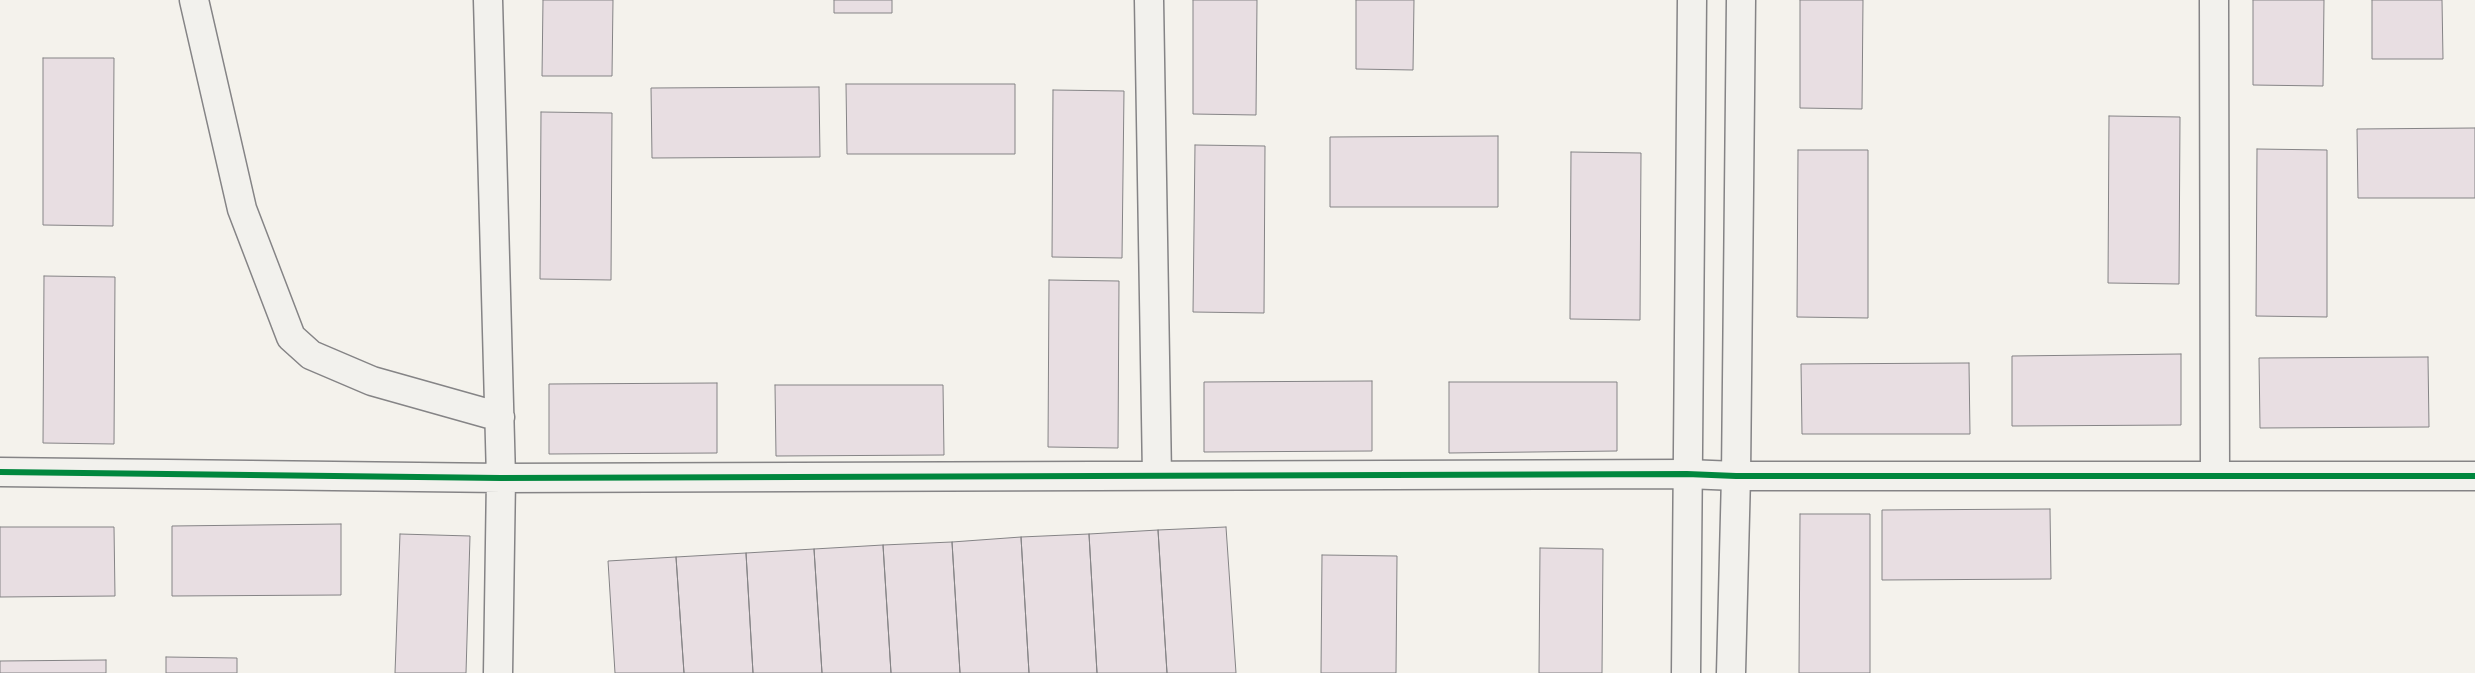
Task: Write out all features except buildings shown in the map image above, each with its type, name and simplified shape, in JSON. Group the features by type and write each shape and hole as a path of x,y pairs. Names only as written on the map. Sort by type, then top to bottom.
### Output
{"street":[{"path":"194,0 242,209 291,337 311,355 372,381 500,417"},
{"path":"488,0 501,478 498,673"},
{"path":"1149,0 1157,476"},
{"path":"1686,673 1692,0"},
{"path":"1731,673 1736,476 1741,0"},
{"path":"2214,0 2215,476"},
{"path":"0,472 501,478 1687,474 1736,476 2475,476"}],"cycle path":[{"path":"0,472 501,478 1687,474 1736,476 2475,476"}]}
